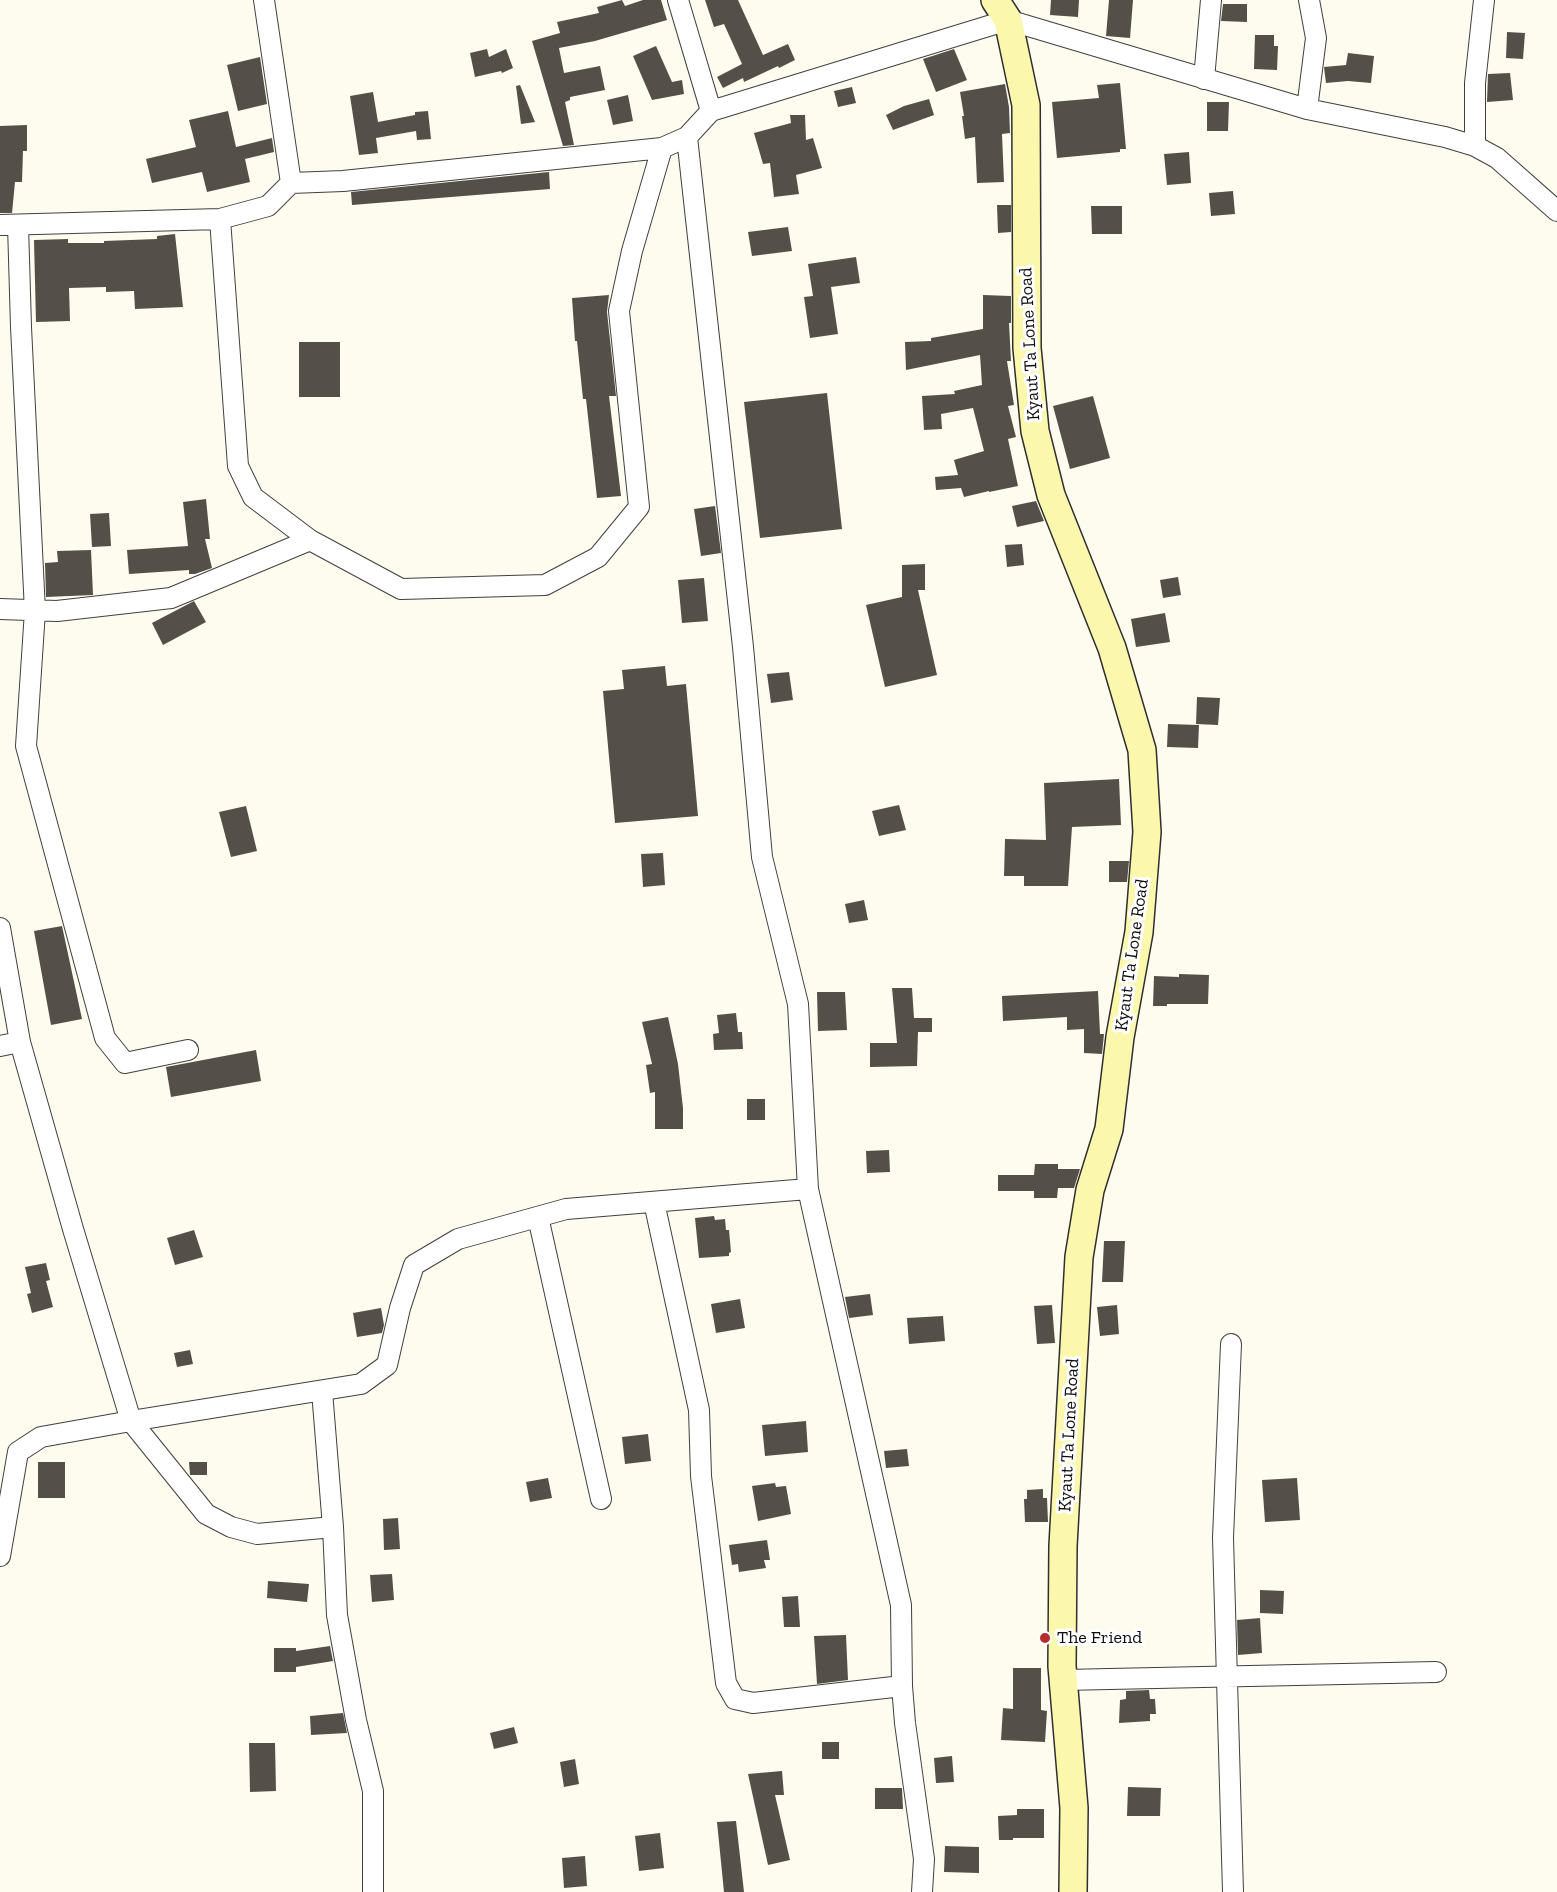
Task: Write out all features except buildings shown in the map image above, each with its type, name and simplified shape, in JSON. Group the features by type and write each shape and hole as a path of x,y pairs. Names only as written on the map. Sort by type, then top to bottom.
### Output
{"main road":[{"name":"Kyaut Ta Lone Road","path":"1002,10 1026,105 1027,348 1035,431 1051,495 1112,648 1142,750 1146,832 1139,932 1120,1037 1109,1129 1090,1190 1079,1257 1064,1546 1063,1680 1074,1808 1073,1892"}],"street":[{"path":"264,0 291,183"},
{"path":"678,0 711,111"},
{"path":"1204,79 1211,0"},
{"path":"1307,109 1316,38 1309,0"},
{"path":"1475,146 1475,83 1484,0"},
{"path":"188,1050 125,1063 105,1038 26,746 35,611 21,327 9,225 220,219 268,206 291,183 343,181 662,148 687,137 711,111 1002,10 1204,79 1307,109 1445,137 1475,146 1497,158 1557,211"},
{"path":"687,137 743,647 762,857 798,1004 808,1189 901,1605 905,1723 924,1859 922,1892"},
{"path":"220,219 238,466 253,497 310,540 401,589 545,585 598,557 639,507 619,311 632,251 662,148"},
{"path":"0,609 57,611 171,598 310,540"},
{"path":"0,928 20,1042 73,1229 131,1420 206,1514 231,1527 257,1534 333,1527"},
{"path":"0,1046 20,1042"},
{"path":"0,1556 18,1452 41,1437 131,1420 361,1384 387,1365 400,1308 414,1265 458,1239 566,1209 808,1189"},
{"path":"654,1202 699,1410 701,1476 726,1683 735,1699 753,1703 903,1686"},
{"path":"538,1217 601,1499"},
{"path":"1231,1344 1223,1539 1233,1892"},
{"path":"322,1391 333,1527 337,1615 356,1720 373,1791 373,1892"},
{"path":"1063,1680 1436,1672"}],"place":[{"name":"The Friend","path":"1045,1638"}]}
